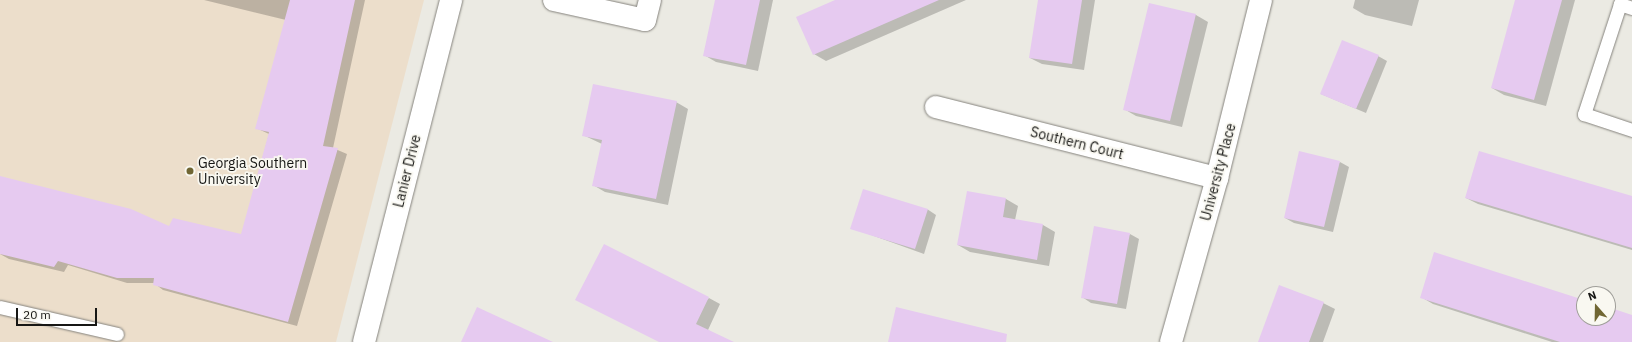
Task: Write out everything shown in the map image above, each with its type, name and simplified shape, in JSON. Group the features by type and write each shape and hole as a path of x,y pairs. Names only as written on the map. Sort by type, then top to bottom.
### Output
{"street":[{"name":"Lanier Drive","path":"364,342 451,0"},
{"path":"554,0 645,20 650,0"},
{"name":"University Place","path":"1171,342 1217,178 1261,0"},
{"name":"Southern Court","path":"936,107 1217,178"}],"lane":[{"path":"1632,8 1620,4 1584,114 1632,130"},
{"path":"0,307 117,334"}],"shaded area":[{"name":"Georgia Southern University","path":"0,0 424,0 336,342 0,342"}],"building":[{"path":"290,0 355,0 323,146 338,148 288,322 153,285 154,278 117,278 58,261 54,267 0,254 0,176 131,209 169,226 173,218 241,234 269,132 255,129"},
{"path":"715,0 760,0 746,65 703,56"},
{"path":"835,0 939,0 813,55 796,17"},
{"path":"1038,0 1082,0 1072,64 1029,58"},
{"path":"1515,0 1562,0 1534,100 1491,88"},
{"path":"1149,3 1196,14 1170,121 1123,110"},
{"path":"1342,40 1379,55 1356,109 1320,94"},
{"path":"593,84 677,101 656,199 592,186 602,140 582,136"},
{"path":"1299,151 1340,161 1324,227 1284,218"},
{"path":"1479,151 1632,196 1632,248 1465,198"},
{"path":"863,189 928,209 915,249 850,229"},
{"path":"967,191 1006,198 1003,217 1043,224 1037,260 957,245"},
{"path":"1094,226 1130,233 1117,304 1081,298"},
{"path":"604,244 709,297 696,324 734,342 659,342 575,300"},
{"path":"1434,252 1576,297 1576,326 1616,326 1616,310 1632,315 1632,342 1560,342 1420,298"},
{"path":"1279,285 1324,302 1309,342 1258,342"},
{"path":"477,307 553,342 461,342"},
{"path":"896,307 1007,334 1006,342 888,342"}],"place":[{"name":"Georgia Southern University","path":"190,171"}]}
